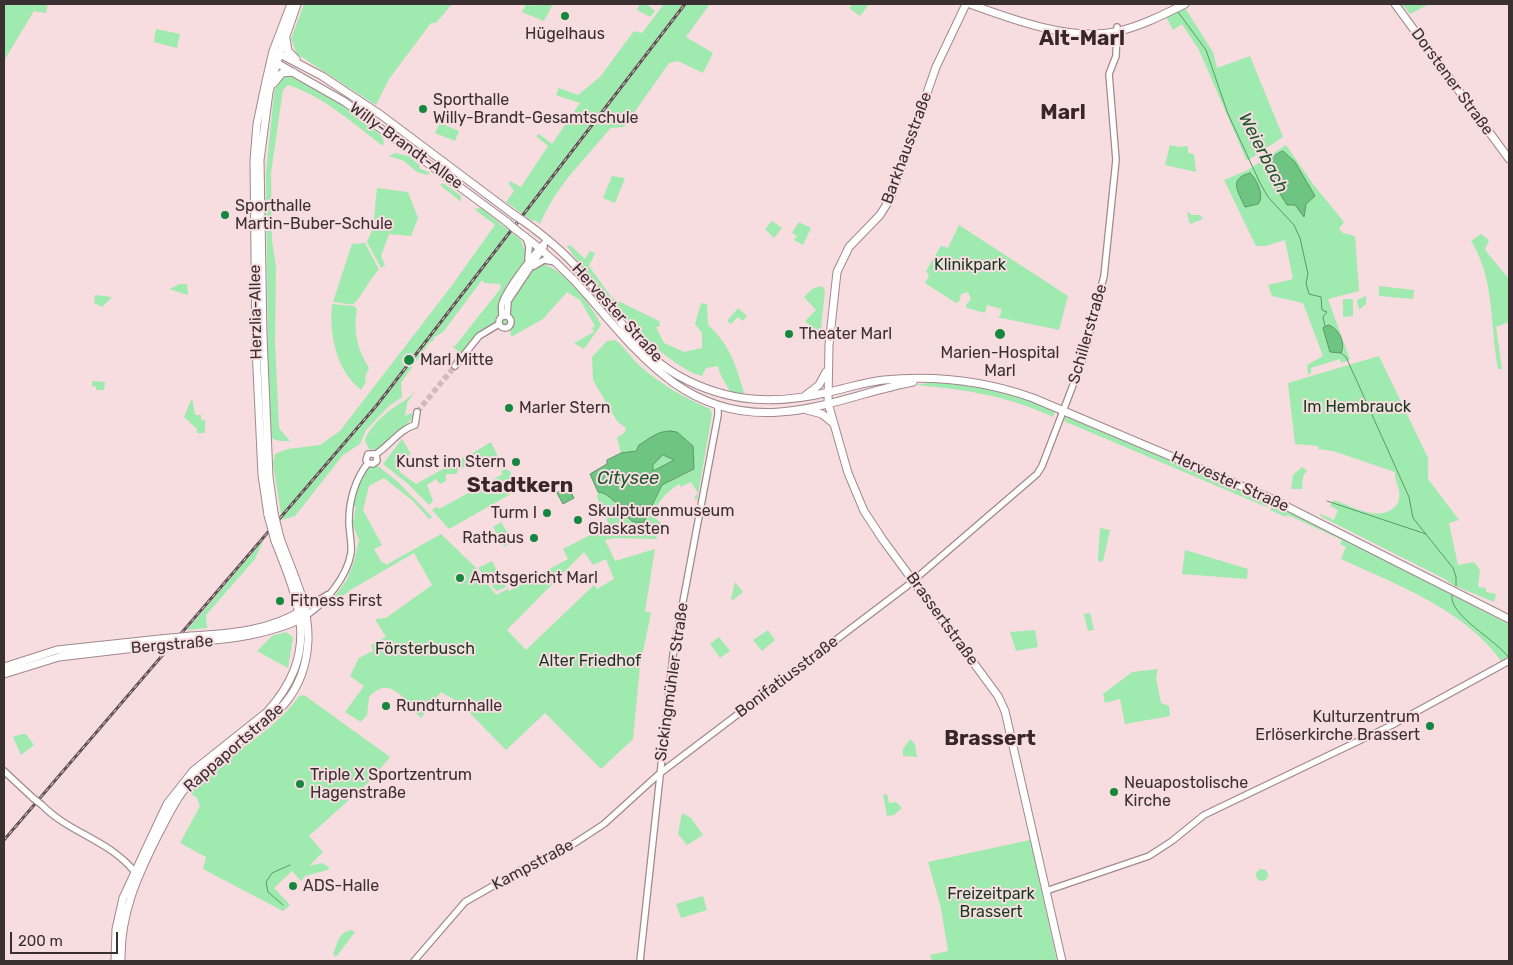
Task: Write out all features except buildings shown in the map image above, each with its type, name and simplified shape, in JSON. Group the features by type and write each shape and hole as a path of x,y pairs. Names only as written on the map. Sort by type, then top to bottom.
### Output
{"main road":[{"name":"Herzlia-Allee","path":"291,4 257,124 254,160 257,367 262,475 278,540 303,613"},
{"name":"Herzlia-Allee","path":"276,52 285,36 297,4"},
{"path":"968,4 1009,18 1078,33 1094,34 1149,21 1185,4"},
{"name":"Barkhausstraße","path":"835,283 839,265 849,247 880,215 890,200 936,68 968,4"},
{"path":"1117,29 1176,4"},
{"name":"Dorstener Straße","path":"1395,4 1509,159"},
{"path":"285,36 286,45 291,55 317,74"},
{"name":"Willy-Brandt-Allee","path":"276,52 317,74 381,115 513,214"},
{"name":"Herzlia-Allee","path":"271,514 263,336 260,160 274,61"},
{"name":"Willy-Brandt-Allee","path":"274,61 300,74 345,102 538,247"},
{"path":"269,92 276,78 282,73 300,74"},
{"name":"Hervester Straße","path":"513,214 548,240 580,271 646,351 662,366 696,384 733,398 774,401 802,398 884,380 938,379 977,382 1003,388 1064,410 1272,499 1509,619"},
{"name":"Hervester Straße","path":"538,247 556,262 656,371 686,392 718,406 765,413 804,410 889,387 938,379"},
{"name":"Brassertstraße","path":"835,283 827,393 828,403 848,473 875,529 998,696 1005,711 1062,961"},
{"path":"802,398 820,385 828,372"},
{"path":"828,372 832,382 845,388"},
{"path":"804,410 822,414 834,423"},
{"path":"278,540 294,603 292,615"},
{"name":"Bergstraße","path":"4,668 57,650 192,639 264,626 292,615 303,613"},
{"name":"Bergstraße","path":"192,639 239,638 266,632 303,613"},
{"name":"Rappaportstraße","path":"115,961 119,913 134,871 160,816 184,781 201,764 257,722 284,691 296,664 303,613"},
{"name":"Rappaportstraße","path":"121,961 123,922 133,888 172,807 198,775 269,721 287,702 297,685 305,662 308,639 303,613"},
{"name":"Bergstraße","path":"4,674 59,657 161,642"}],"street":[{"name":"Schillerstraße","path":"913,580 1037,474 1083,359 1104,276 1116,158 1108,74 1116,56 1117,29"},
{"path":"526,237 529,247 528,261"},
{"path":"504,316 502,303 538,247 548,240"},
{"path":"499,324 498,320 504,316 508,301 532,267 538,247"},
{"path":"532,267 544,260 556,262"},
{"path":"499,324 504,328 509,326 511,320 504,316"},
{"path":"455,366 479,336 499,324"},
{"name":"Sickingmühler Straße","path":"640,961 673,654 713,442 718,406"},
{"name":"Bergstraße","path":"303,613 323,604 348,563 351,552 350,505 358,478 368,463 376,462 376,454 390,444 403,430 415,425 417,412"},
{"name":"Bonifatiusstraße","path":"660,774 913,580"},
{"path":"1046,891 1148,856 1172,841 1204,814 1392,725 1508,662"},
{"path":"662,756 665,761 673,764"},
{"path":"4,771 60,821 112,849 134,871"},
{"name":"Kampstraße","path":"414,961 465,902 518,871 580,840 614,816 660,774"},
{"path":"646,785 654,786 658,791"}],"green space":[{"path":"4,4 48,4 46,13 34,11 5,59"},
{"path":"304,4 452,4 436,23 431,23 389,79 376,105 297,54 291,39"},
{"path":"526,4 534,6 538,4 553,4 544,21 522,12"},
{"path":"640,4 647,4 655,11 650,17 637,10"},
{"path":"664,4 710,4 686,37 713,53 703,73 678,61 669,63 624,127 611,128 562,185 540,224 535,220 532,221 506,202 514,191 509,184 510,181 521,187 548,146 536,136 539,134 552,144 580,103 556,95 559,88 578,95 600,77 634,31 642,33"},
{"path":"852,4 869,4 860,16 849,8"},
{"path":"1402,4 1429,4 1410,14"},
{"path":"1185,8 1213,52 1217,68 1250,56 1283,137 1247,161 1199,50 1182,24 1173,30 1166,16"},
{"path":"156,29 180,34 177,48 154,42"},
{"path":"285,76 307,83 335,100 382,136 384,143 383,146 338,111 314,96 288,85 283,90 271,173 272,241 276,267 275,341 279,428 290,441 276,440 269,435 266,174 274,93 277,83"},
{"path":"440,123 459,131 455,141 435,133"},
{"path":"1170,145 1188,146 1188,153 1194,154 1196,172 1165,165"},
{"path":"1286,145 1313,184 1344,222 1339,229 1343,233 1355,236 1359,291 1328,299 1350,360 1341,363 1340,359 1311,368 1311,373 1308,375 1307,365 1323,356 1303,303 1272,296 1268,285 1293,279 1285,240 1266,246 1256,246 1224,180 1248,170"},
{"path":"395,153 409,156 420,166 419,168 430,173 427,175 417,172 404,161 389,156"},
{"path":"612,176 625,178 615,203 603,198"},
{"path":"443,183 461,196 461,202 440,185"},
{"path":"377,188 408,192 418,218 411,236 389,234 381,256 385,265 381,268 367,242 373,228"},
{"path":"481,208 521,240 523,247 534,250 545,258 546,266 553,268 561,274 578,291 601,325 584,349 574,343 594,332 592,328 595,326 580,300 567,292 543,319 511,337 510,329 495,324 462,354 452,346 455,346 501,288 500,284 484,283 482,280 443,332 429,343 401,383 402,397 389,406 366,430 360,444 343,455 295,516 282,520 273,463 275,454 288,449 320,445 340,431 450,288 495,225 474,209"},
{"path":"1188,212 1192,215 1200,215 1203,219 1190,224"},
{"path":"772,221 782,228 774,238 765,229"},
{"path":"799,222 811,228 803,245 794,240 797,236 792,233"},
{"name":"Klinikpark","path":"959,225 1068,296 1059,330 997,317 1000,316 1002,309 987,305 985,313 967,308 966,305 971,299 968,292 961,294 959,302 956,303 925,283 929,275 926,271 941,246 948,248"},
{"path":"1481,234 1489,240 1485,250 1509,279 1509,322 1496,327 1502,369 1498,369 1488,287 1479,255 1471,241"},
{"path":"365,243 379,270 353,304 333,302 352,244"},
{"path":"570,245 585,259 590,251 595,253 589,266 612,298 659,321 660,326 656,327 664,343 684,352 702,348 702,333 695,324 701,303 707,304 708,325 728,349 745,396 731,394 720,374 718,366 706,368 702,376 685,369 648,340 628,321 593,280 567,246"},
{"path":"180,284 187,284 188,295 169,289"},
{"path":"822,286 825,290 821,329 817,332 805,321 816,310 804,297 812,289"},
{"path":"1379,286 1414,290 1413,299 1379,296"},
{"path":"95,295 112,297 102,307 94,303"},
{"path":"1366,296 1366,304 1359,310 1357,300"},
{"path":"1343,299 1353,299 1353,316 1343,317"},
{"path":"332,304 354,306 357,309 357,340 369,368 365,377 366,382 361,390 352,382 336,351 333,339"},
{"path":"738,308 747,316 743,321 738,317 731,324 727,321"},
{"path":"615,340 640,366 656,379 710,409 712,414 697,500 694,498 698,493 691,482 681,487 679,484 666,494 655,512 655,518 661,523 654,530 657,539 615,538 605,540 615,561 655,549 645,611 651,613 640,666 633,739 601,769 545,713 506,750 460,703 441,692 421,718 398,693 384,688 377,690 369,697 367,715 361,722 345,712 364,686 350,676 359,658 373,651 371,645 386,637 375,619 386,618 432,585 414,553 352,589 325,609 347,580 354,562 359,540 351,520 354,519 356,506 352,507 361,478 370,466 378,466 397,481 432,517 429,519 413,501 384,478 369,486 363,510 382,545 374,549 382,563 384,562 386,565 441,534 475,567 496,595 508,589 509,591 568,559 563,549 606,527 613,534 597,497 598,492 608,495 618,502 627,519 643,522 662,485 692,471 693,447 677,432 643,443 632,453 621,453 617,438 625,432 626,428 617,421 593,380 592,357 607,341","holes":["584,552 593,565 606,559 614,579 597,589 594,585 526,650 507,630"]},
{"name":"Im Hembrauck","path":"1379,356 1428,458 1428,479 1459,520 1449,523 1458,565 1474,562 1480,570 1478,587 1486,588 1486,592 1496,594 1494,602 1453,585 1445,579 1320,516 1321,514 1334,520 1338,510 1330,506 1334,500 1359,510 1376,514 1392,509 1398,503 1400,494 1395,472 1333,451 1318,449 1319,446 1295,444 1288,383"},
{"path":"426,376 407,403 405,416 411,413 413,416 410,421 378,450 369,449 365,440 372,428 393,408 407,399"},
{"path":"92,381 105,382 104,390 96,390 96,387 92,386"},
{"path":"943,381 994,387 1056,409 1053,417 1019,404 986,395 915,385"},
{"path":"192,398 195,415 201,415 201,420 205,420 205,433 197,433 197,429 184,417"},
{"path":"1065,416 1268,501 1267,507 1064,421"},
{"path":"402,439 411,454 399,462 397,466 401,473 416,484 465,457 468,461 465,467 458,469 457,474 446,474 446,481 440,484 436,479 427,485 433,501 429,505 408,484 383,464"},
{"path":"491,442 498,457 474,458 471,454"},
{"path":"663,455 674,460 653,471 653,465"},
{"path":"1302,467 1307,471 1303,476 1302,489 1291,489 1293,475"},
{"path":"506,469 511,472 510,480 516,491 449,529 432,510 437,507 439,509 503,474 501,471"},
{"path":"1273,505 1287,509 1508,624 1509,656 1501,661 1486,643 1449,613 1406,589 1341,559 1346,547 1340,544 1342,540 1288,515 1286,517 1270,510"},
{"path":"501,522 513,542 504,547 493,527"},
{"path":"1100,528 1110,530 1103,561 1100,562 1098,560"},
{"path":"264,539 255,559 206,615 207,628 187,630"},
{"path":"1185,550 1248,569 1247,579 1182,574"},
{"path":"492,561 506,587 496,591 478,568"},
{"path":"735,582 743,592 733,600 731,599"},
{"path":"1090,613 1094,630 1088,631 1084,614"},
{"path":"768,630 775,640 762,651 753,640"},
{"path":"1035,630 1038,647 1016,651 1010,632"},
{"path":"286,632 293,637 288,668 257,651 272,636"},
{"path":"719,637 730,651 720,658 710,644"},
{"path":"1158,669 1156,678 1161,703 1169,706 1170,716 1125,724 1120,699 1105,703 1103,694 1132,672"},
{"name":"Triple X Sportzentrum Hagenstraße","path":"304,695 390,757 372,779 309,836 323,852 309,866 322,863 329,867 328,870 305,876 301,881 292,871 274,888 290,905 283,911 203,869 206,857 180,843 200,806 197,798 189,792 216,767 274,723 299,696"},
{"path":"26,734 34,745 21,755 13,737"},
{"path":"910,739 915,744 917,757 903,756 903,749"},
{"path":"887,794 889,803 896,802 902,808 894,815 887,816 883,795"},
{"path":"682,813 691,818 703,835 687,845 678,834"},
{"name":"Freizeitpark Brassert","path":"1030,840 1057,961 932,961 930,955 948,951 941,908 928,862"},
{"path":"1262,869 1268,875 1262,881 1256,875"},
{"path":"703,896 707,910 681,918 676,904"},
{"path":"351,930 355,932 336,957 333,954 340,936 346,931"}],"water":[{"path":"1283,151 1295,162 1315,196 1306,204 1304,217 1295,205 1287,205 1274,184 1273,174 1266,161"},
{"path":"1250,173 1257,184 1261,197 1258,204 1245,207 1238,191 1237,182 1243,176"},
{"path":"1329,325 1341,337 1343,345 1341,353 1330,352 1323,328"},
{"name":"Citysee","path":"661,432 677,432 693,446 694,469 662,485 644,522 632,521 627,517 622,506 605,494 598,492 590,474 607,464 607,460 621,453 636,451 639,445 653,436","holes":["663,455 674,460 653,471 653,465"]},
{"path":"568,487 574,498 563,504 557,493"}],"waterway":[{"name":"Weierbach","path":"1178,12 1206,50 1228,114 1260,183 1268,197 1294,225 1300,238 1308,274 1306,283 1309,294 1321,297 1322,310 1327,312 1323,317 1325,326"},
{"name":"Weierbach","path":"1340,352 1346,357 1409,497 1413,518 1453,568 1456,586"},
{"path":"1327,501 1426,534"},
{"name":"Weierbach","path":"1452,595 1453,603 1465,619 1509,658"},
{"path":"283,905 268,892 266,882 272,873 290,865"}],"tunnel":[{"path":"417,412 455,366"}],"railway":[{"path":"4,840 377,405 685,4"}],"place":[{"name":"Hügelhaus","path":"565,16"},
{"name":"Sporthalle Willy-Brandt-Gesamtschule","path":"423,109"},
{"name":"Sporthalle Martin-Buber-Schule","path":"225,215"},
{"name":"Theater Marl","path":"789,334"},
{"name":"Marien-Hospital Marl","path":"1000,334"},
{"name":"Marl Mitte","path":"409,360"},
{"name":"Marler Stern","path":"509,408"},
{"name":"Kunst im Stern","path":"516,462"},
{"name":"Turm I","path":"547,513"},
{"name":"Skulpturenmuseum Glaskasten","path":"578,520"},
{"name":"Rathaus","path":"534,538"},
{"name":"Amtsgericht Marl","path":"460,578"},
{"name":"Fitness First","path":"280,601"},
{"name":"Rundturnhalle","path":"386,706"},
{"name":"Kulturzentrum Erlöserkirche Brassert","path":"1430,726"},
{"name":"Triple X Sportzentrum Hagenstraße","path":"300,784"},
{"name":"Neuapostolische Kirche","path":"1114,792"},
{"name":"ADS-Halle","path":"293,886"}],"district":[{"name":"Alt-Marl","path":"1082,39"},
{"name":"Marl","path":"1063,113"},
{"name":"Stadtkern","path":"520,486"},
{"name":"Brassert","path":"990,739"}],"park label":[{"name":"Försterbusch","path":"425,649"},
{"name":"Alter Friedhof","path":"590,661"}]}
